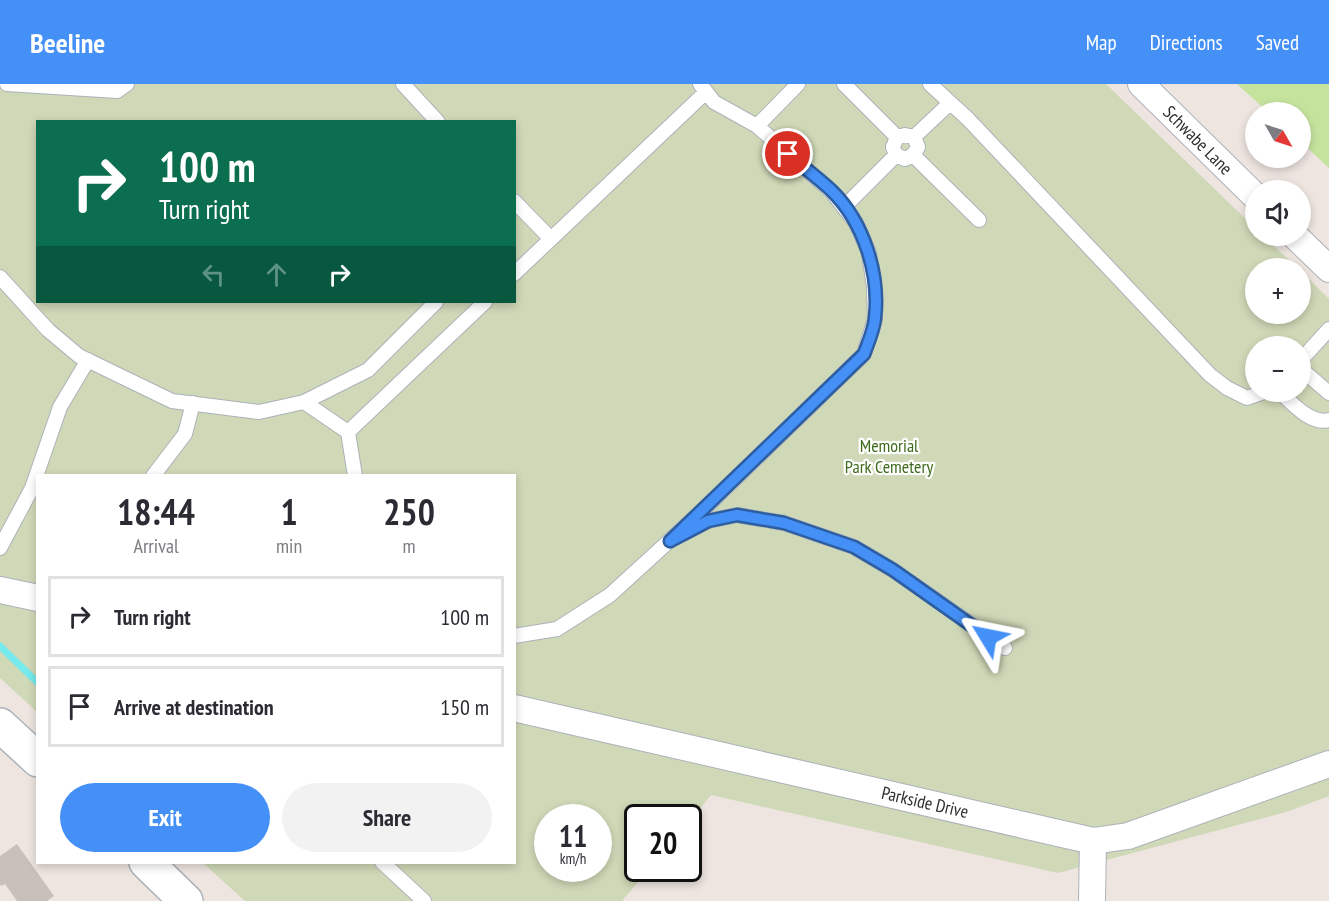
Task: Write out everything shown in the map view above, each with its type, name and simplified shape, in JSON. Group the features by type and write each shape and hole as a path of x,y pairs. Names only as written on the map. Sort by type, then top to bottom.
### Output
{"street":[{"name":"Schwabe Lane","path":"1141,84 1245,186"},
{"path":"1305,246 1329,269"},
{"path":"0,590 36,598"},
{"name":"Parkside Drive","path":"516,708 1093,841 1128,836 1329,764"},
{"path":"0,725 36,758"},
{"path":"1092,901 1093,841"},
{"path":"148,864 186,901"}],"lane":[{"path":"7,84 117,91 127,84"},
{"path":"403,84 436,120"},
{"path":"757,126 798,84"},
{"path":"844,84 897,137"},
{"path":"930,84 1210,375 1227,388 1245,397"},
{"path":"516,272 703,88 714,102 757,126 832,192 856,223 869,253 874,287 875,319 864,354 670,541 610,595 556,629 516,636"},
{"path":"914,137 950,103"},
{"path":"897,137 905,135 914,137"},
{"path":"897,137 893,147 896,155 905,159 913,155 918,147 914,137"},
{"path":"844,207 896,155"},
{"path":"913,155 979,220"},
{"path":"516,203 551,239"},
{"path":"0,277 48,330 79,356 172,401 259,412 304,402 368,370 435,303"},
{"path":"348,432 484,303"},
{"path":"1311,349 1329,329"},
{"path":"38,474 60,407 88,360"},
{"path":"1311,377 1329,393"},
{"path":"304,402 348,432 355,474"},
{"path":"1292,402 1308,416 1323,422 1329,420"},
{"path":"155,474 185,434 193,403"},
{"path":"0,548 36,479"},
{"path":"670,541 708,521 737,515 784,523 854,547 893,570 1005,648"},
{"path":"384,864 424,901"}],"green space":[{"name":"Memorial Park Cemetery","path":"0,84 1106,84 1245,218 1245,246 1274,246 1287,258 1245,258 1245,324 1311,324 1311,281 1329,299 1329,796 1286,812 1058,873 711,795 702,806 702,804 624,804 624,882 638,882 622,901 245,901 204,864 516,864 516,474 36,474 36,711 0,678"},
{"path":"1237,84 1329,84 1329,168 1311,151 1311,102 1257,102"}],"building":[{"path":"17,844 54,896 47,901 17,901 5,884 1,886 0,856"}],"waterway":[{"path":"0,646 36,681"}],"route":[{"path":"788,154 832,192 856,223 869,253 874,287 875,319 864,354 670,541 708,521 737,515 784,523 854,547 893,570 988,637"}]}
